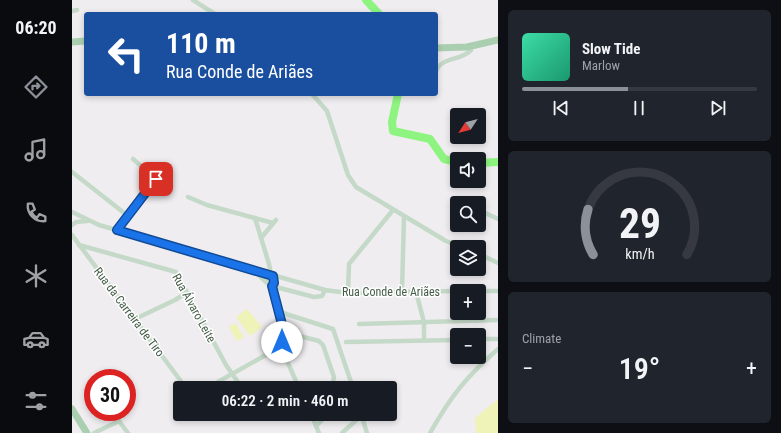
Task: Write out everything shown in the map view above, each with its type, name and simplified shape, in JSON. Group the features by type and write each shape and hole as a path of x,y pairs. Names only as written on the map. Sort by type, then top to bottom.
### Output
{"main road":[{"path":"438,48 468,47 498,40"},
{"path":"72,43 84,42"},
{"path":"438,51 471,50 498,44"},
{"path":"72,409 87,433"}],"street":[{"path":"193,0 212,12"},
{"path":"438,68 442,63 467,54 471,50"},
{"path":"314,96 325,108 348,175 353,184 393,210 450,242"},
{"path":"117,230 156,179 133,159"},
{"path":"72,172 128,216"},
{"path":"188,197 206,204 255,218 275,221 261,238"},
{"path":"348,293 349,264 393,210"},
{"name":"Rua Conde de Ariães","path":"72,212 89,222 325,290 348,293 450,291"},
{"path":"486,213 498,219"},
{"path":"402,292 404,216"},
{"path":"220,381 273,351 280,345 284,332 271,275 255,218"},
{"path":"72,225 79,221 89,222"},
{"name":"Rua da Carreira de Tiro","path":"72,235 181,381"},
{"name":"Rua Álvaro Leite","path":"79,245 174,270 237,381"},
{"path":"486,257 498,263"},
{"path":"249,268 266,282 273,285"},
{"path":"266,282 271,275"},
{"path":"273,285 280,278"},
{"name":"Rua Conde de Ariães","path":"273,285 314,297 322,296 325,290"},
{"path":"486,291 498,291"},
{"path":"416,292 424,322 424,340"},
{"path":"135,319 175,300 186,293"},
{"path":"280,312 333,329 351,381"},
{"path":"359,324 498,320"},
{"path":"284,332 319,341 323,345 334,377 333,381"},
{"path":"486,340 498,339"},
{"path":"346,342 450,340"},
{"path":"280,345 296,381"},
{"path":"430,433 453,395 466,379 498,348"},
{"path":"94,433 119,421 128,433"},
{"path":"314,421 319,433"},
{"path":"316,426 321,421"},
{"path":"342,433 355,421"},
{"path":"364,421 367,433"}],"green space":[{"path":"247,309 262,327 250,336 236,317"},
{"path":"236,323 244,337 237,341 229,327"},
{"path":"498,399 498,433 476,433 475,418"}],"waterway":[{"path":"366,0 377,12"},
{"path":"398,96 392,122 393,131 430,139 444,159 450,160"},
{"path":"486,163 498,162"}],"route":[{"path":"156,179 117,230 273,276 274,283 272,286 284,332 282,342"}]}
